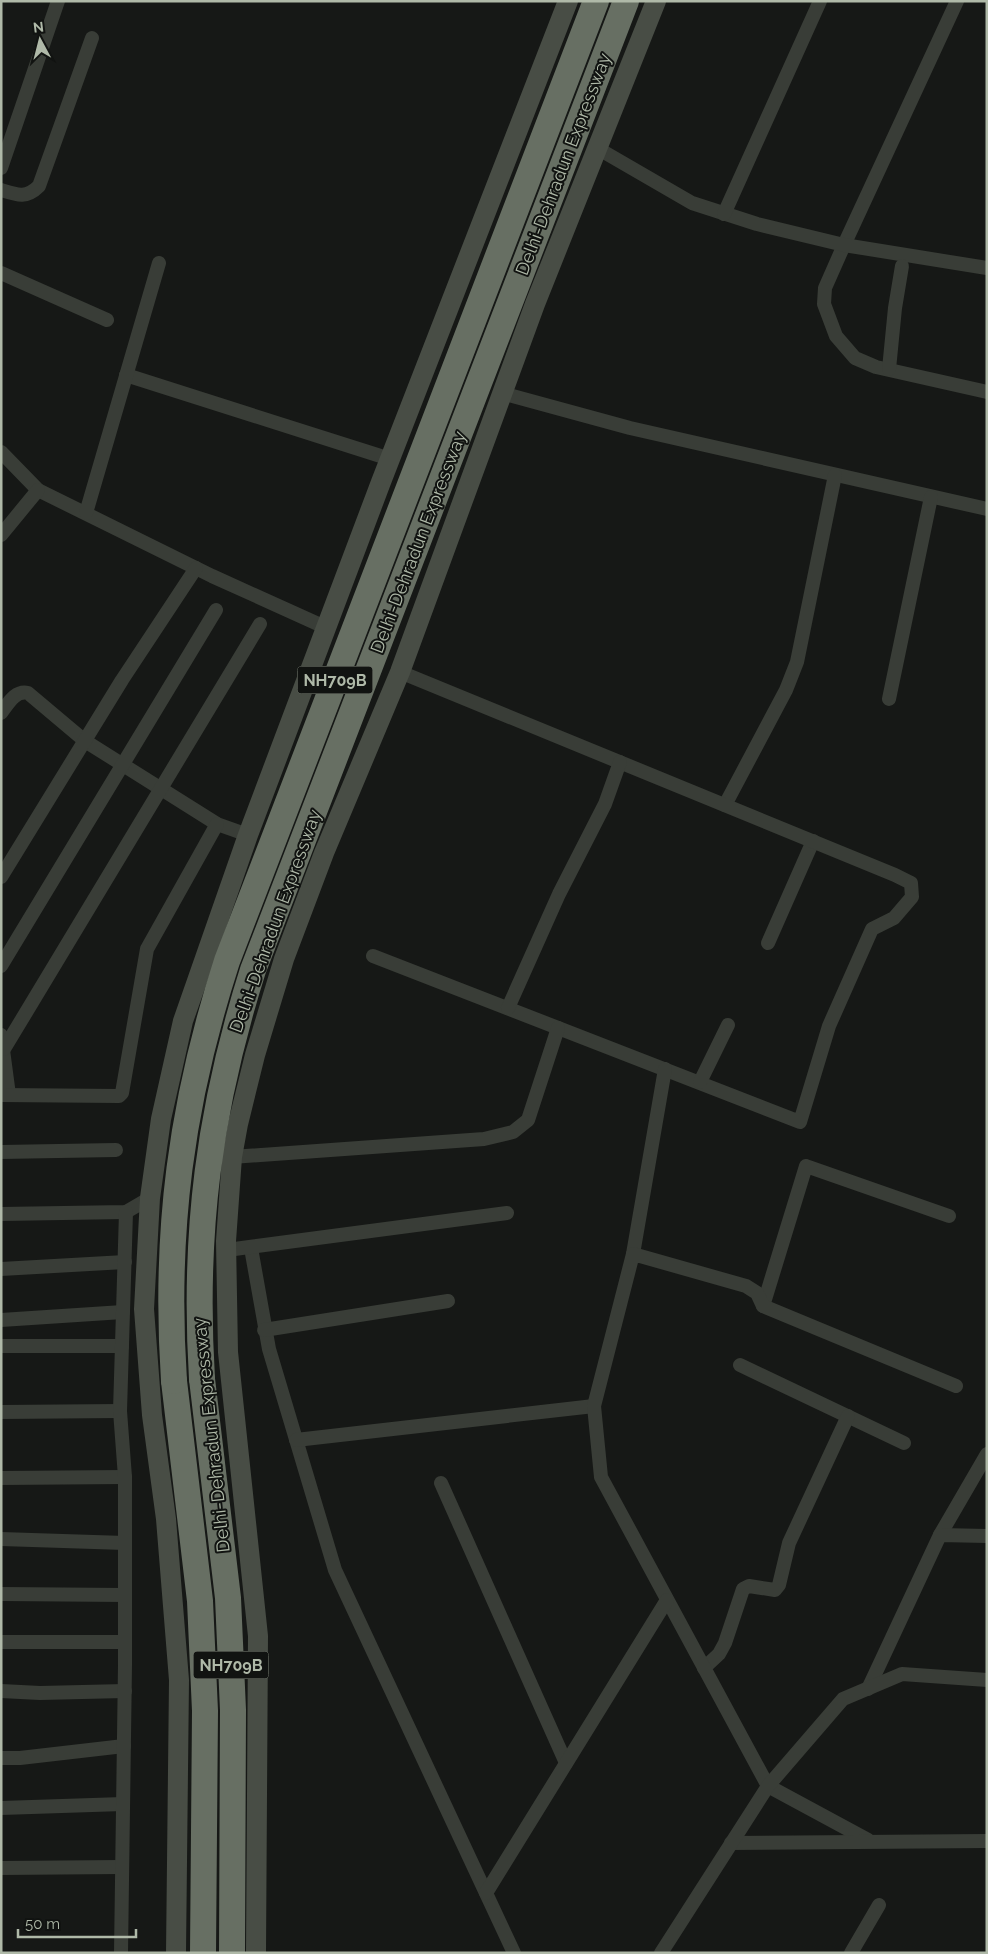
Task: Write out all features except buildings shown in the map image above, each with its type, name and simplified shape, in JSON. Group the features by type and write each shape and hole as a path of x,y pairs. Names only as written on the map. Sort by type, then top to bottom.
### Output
{"highway":[{"name":"Delhi-Dehradun Expressway","path":"204,1953 205,1710 200,1601 174,1381 171,1329 174,1209 188,1105 203,1041 227,961 596,1"},
{"name":"Delhi-Dehradun Expressway","path":"232,1953 233,1710 228,1598 202,1379 199,1317 203,1202 216,1110 228,1054 253,970 626,1"}],"street":[{"path":"1,168 58,1"},
{"path":"176,1953 179,1680 166,1519 152,1416 144,1309 150,1198 161,1119 183,1021 248,835 390,459 568,1"},
{"path":"256,1953 258,1636 228,1352 226,1250 232,1157 255,1055 284,959 400,672 502,393 656,1"},
{"path":"724,214 820,1"},
{"path":"957,1 825,288 824,304 836,336 855,358 876,367 987,392"},
{"path":"1,190 20,196 32,193 39,186 92,38"},
{"path":"597,148 692,203 757,224 844,245 986,265"},
{"path":"86,513 159,263"},
{"path":"889,369 895,308 902,266"},
{"path":"1,273 107,320"},
{"path":"126,374 390,459"},
{"path":"502,393 630,428 987,509"},
{"path":"1,452 38,490 196,568 327,628 400,672 911,883 912,897 894,918 872,930 829,1026 800,1122 373,956"},
{"path":"725,805 786,690 797,662 835,475"},
{"path":"1,535 38,490"},
{"path":"888,699 931,497"},
{"path":"1,877 122,680 196,568"},
{"path":"1,966 216,610"},
{"path":"4,1049 260,624"},
{"path":"1,713 17,694 28,693 86,741 217,824 248,835"},
{"path":"508,1008 559,894 605,804 620,762"},
{"path":"1,1035 4,1049 5,1095 119,1096 122,1093 147,949 217,824"},
{"path":"768,943 813,841"},
{"path":"700,1082 728,1024"},
{"path":"232,1157 484,1138 514,1132 528,1120 558,1028"},
{"path":"665,1069 633,1254 594,1406 600,1477 768,1786 868,1840"},
{"path":"1,1152 116,1150"},
{"path":"763,1306 806,1166 949,1216"},
{"path":"1,1214 126,1212 150,1198"},
{"path":"120,1953 124,1746 125,1477 120,1411 126,1212"},
{"path":"226,1250 506,1213"},
{"path":"251,1248 264,1330 335,1570 514,1953"},
{"path":"633,1254 746,1286 757,1293 763,1306 956,1386"},
{"path":"1,1269 125,1262"},
{"path":"264,1330 448,1300"},
{"path":"1,1320 123,1312"},
{"path":"1,1346 122,1346"},
{"path":"740,1365 904,1443"},
{"path":"296,1440 594,1406"},
{"path":"1,1412 120,1411"},
{"path":"704,1668 719,1654 725,1643 742,1589 749,1586 775,1590 778,1585 789,1543 848,1416"},
{"path":"868,1689 940,1535 987,1454"},
{"path":"1,1478 125,1477"},
{"path":"442,1483 566,1764"},
{"path":"940,1535 987,1536"},
{"path":"1,1539 125,1543"},
{"path":"1,1594 125,1595"},
{"path":"486,1893 667,1600"},
{"path":"1,1642 125,1642"},
{"path":"661,1953 768,1786 843,1699 902,1674 987,1680"},
{"path":"1,1691 40,1693 124,1692"},
{"path":"1,1758 20,1758 124,1746"},
{"path":"1,1808 123,1804"},
{"path":"731,1843 868,1840 987,1841"},
{"path":"1,1868 121,1867"},
{"path":"851,1953 879,1904"}]}
